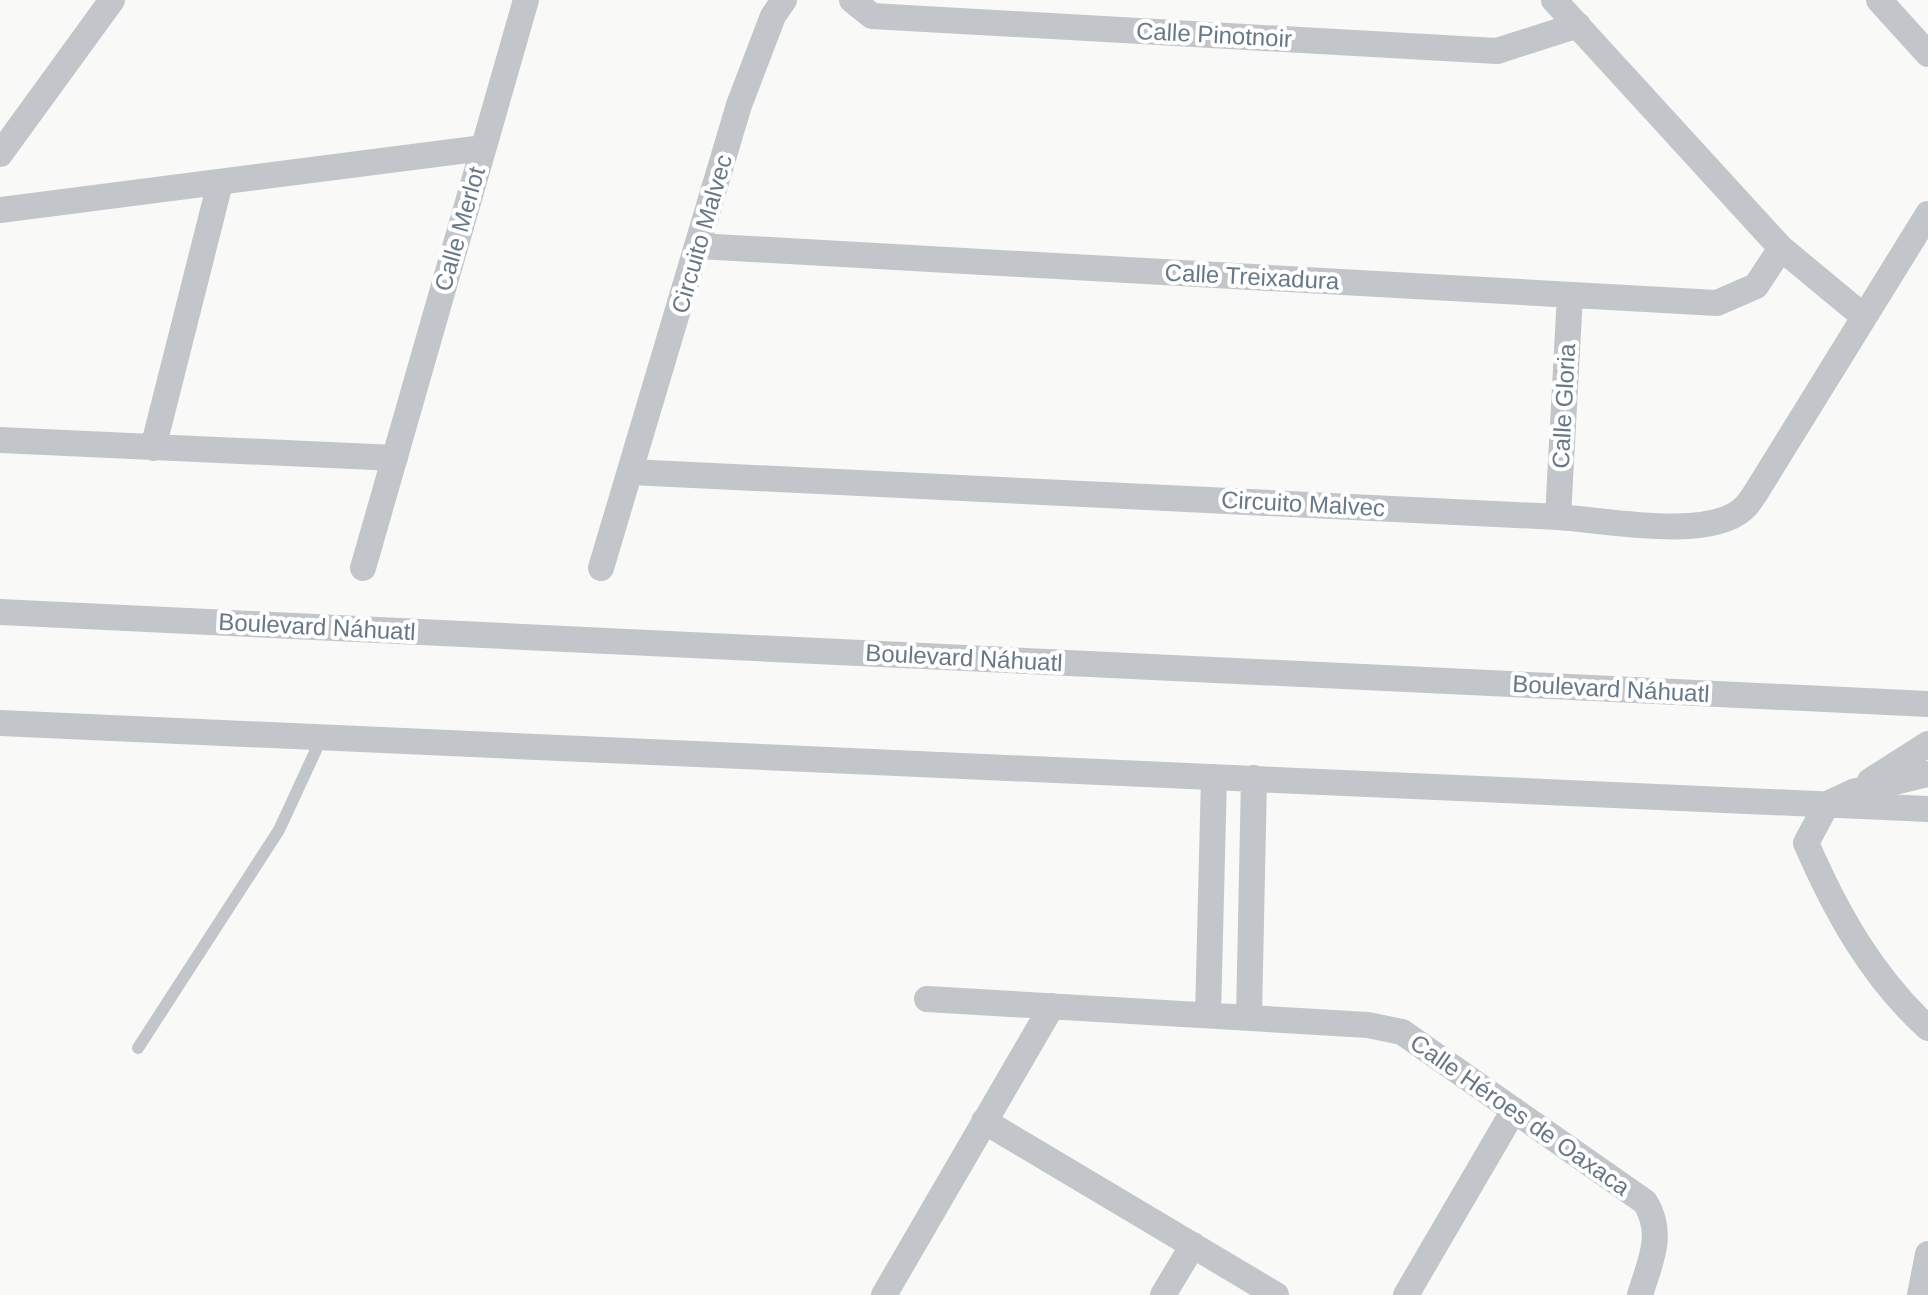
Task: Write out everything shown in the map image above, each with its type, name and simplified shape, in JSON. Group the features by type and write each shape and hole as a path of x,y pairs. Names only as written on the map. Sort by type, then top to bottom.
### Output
{"street":[{"path":"0,154 112,0"},
{"name":"Calle Merlot","path":"363,568 526,0"},
{"name":"Circuito Malvec","path":"601,568 739,105 773,16 784,0"},
{"name":"Calle Pinotnoir","path":"852,0 872,16 1497,51 1578,25"},
{"path":"1554,0 1781,248 1863,316"},
{"path":"1879,0 1928,54"},
{"path":"0,210 483,148"},
{"path":"153,448 220,183"},
{"name":"Circuito Malvec","path":"631,472 1689,526 1729,517 1743,509 1928,214"},
{"name":"Calle Treixadura","path":"698,246 1717,303 1756,286 1781,248"},
{"name":"Calle Gloria","path":"1558,517 1570,295"},
{"path":"0,440 395,458"},
{"name":"Boulevard Náhuatl","path":"0,612 1928,704"},
{"path":"4,723 1928,809"},
{"path":"1928,744 1853,792 1827,804 1806,843 1847,930 1928,1028"},
{"path":"1853,792 1928,774"},
{"path":"1208,1015 1214,777"},
{"path":"1249,1017 1254,778"},
{"name":"Calle Héroes de Oaxaca","path":"927,999 1368,1025 1402,1032 1645,1202 1656,1224 1657,1235 1640,1295"},
{"path":"884,1295 1052,1006"},
{"path":"1406,1295 1514,1110"},
{"path":"984,1121 1276,1295"},
{"path":"1163,1295 1193,1245"},
{"path":"1920,1295 1928,1254"}],"lane":[{"path":"138,1048 279,830 322,737"}]}
